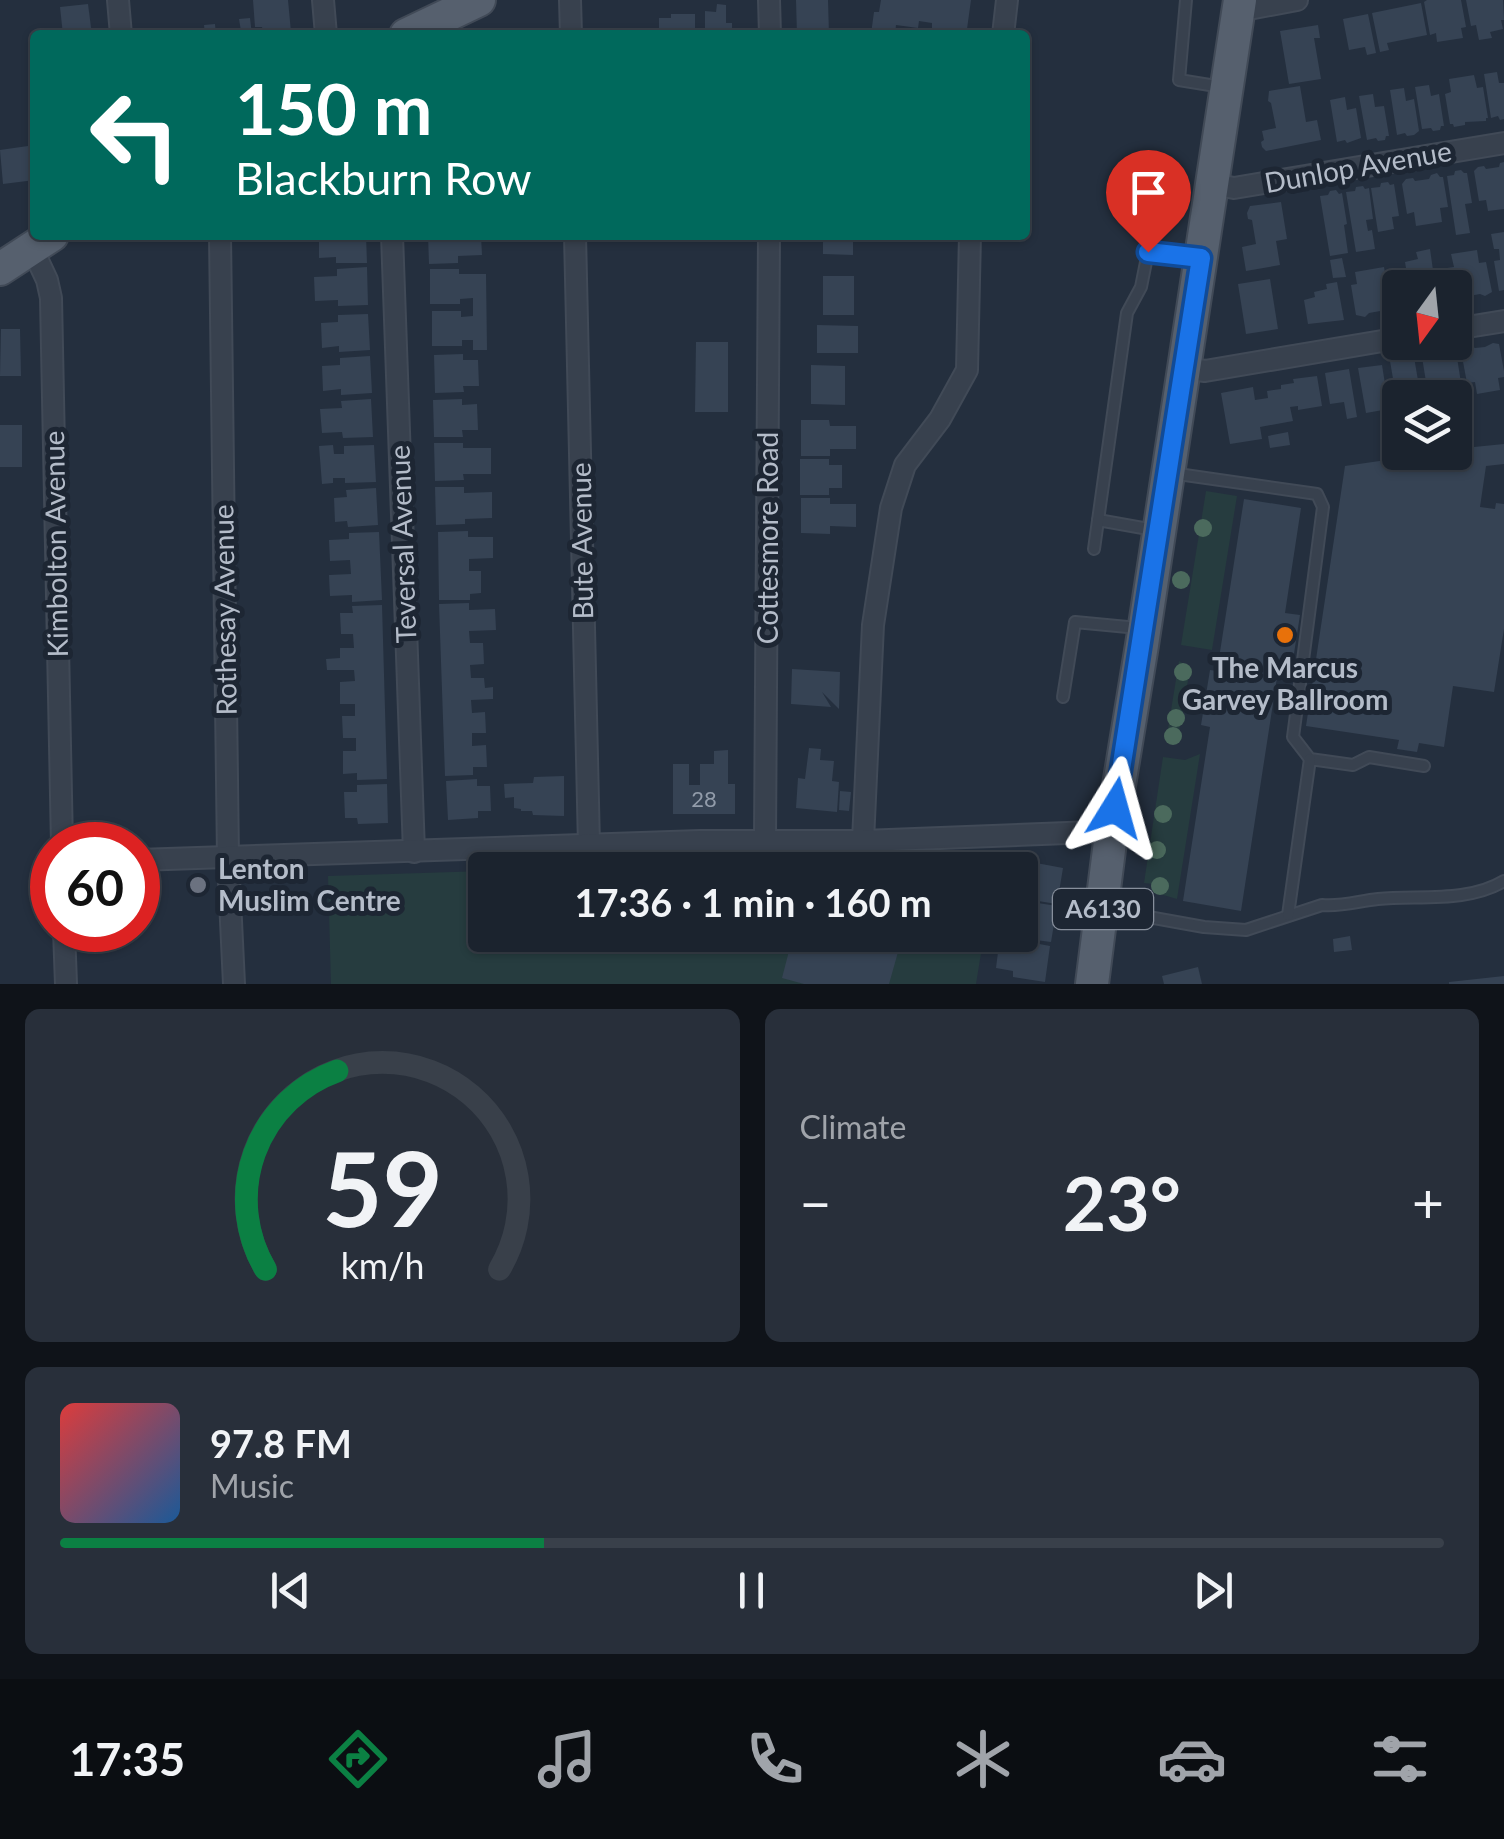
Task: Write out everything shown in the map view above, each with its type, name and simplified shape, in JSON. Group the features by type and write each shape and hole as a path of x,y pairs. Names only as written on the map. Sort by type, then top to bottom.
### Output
{"main road":[{"path":"416,30 479,0"},
{"name":"A6130","path":"1092,984 1111,834 1239,6"},
{"path":"0,268 42,241"}],"street":[{"path":"118,0 121,30"},
{"path":"323,0 326,30"},
{"path":"769,0 770,30"},
{"path":"1004,30 1007,0"},
{"path":"1239,6 1296,0"},
{"path":"570,3 571,30"},
{"name":"Dunlop Avenue","path":"1212,184 1234,188 1504,143"},
{"name":"Rothesay Avenue","path":"220,240 228,858 234,984"},
{"name":"Teversal Avenue","path":"392,240 414,852"},
{"name":"Bute Avenue","path":"575,240 589,846"},
{"name":"Cottesmore Road","path":"765,840 769,240"},
{"path":"864,841 873,625 891,508 905,465 940,419 967,370 970,240"},
{"name":"Kimbolton Avenue","path":"42,241 51,298 62,822"},
{"path":"1472,326 1504,321"},
{"path":"1184,368 1205,371 1382,341"},
{"path":"160,860 765,840 1111,834"},
{"path":"65,952 66,984"}],"lane":[{"path":"1186,0 1179,80 1226,88"},
{"path":"1094,549 1128,313 1141,287 1148,252 1201,258"},
{"path":"1168,472 1317,494 1323,506 1293,737 1310,758 1353,766 1368,757 1424,766"},
{"path":"1098,520 1160,531"},
{"path":"1063,697 1075,622 1144,629"},
{"path":"1288,915 1310,758"},
{"path":"1103,909 1204,927 1246,930 1322,904 1450,896 1494,888 1504,882"}],"green space":[{"path":"1206,491 1237,496 1212,650 1181,645"},
{"path":"1179,661 1187,666 1189,675 1178,737 1166,741"},
{"path":"1200,754 1177,899 1153,892 1154,884 1144,883 1163,757 1185,760"},
{"path":"468,872 468,952 981,952 976,984 331,984 328,876"}],"building":[{"path":"253,0 288,0 291,30 255,27"},
{"path":"796,0 828,0 829,30 797,30"},
{"path":"881,0 971,0 967,29 963,30 932,29 932,23 919,21 918,28 896,25 896,30 872,30 874,12 879,12"},
{"path":"1461,0 1466,27 1461,28 1463,38 1437,42 1436,33 1430,35 1424,2"},
{"path":"1466,0 1503,0 1503,29 1490,32 1492,38 1479,40 1476,25 1471,26"},
{"path":"1421,3 1427,35 1387,43 1389,50 1380,52 1372,13"},
{"path":"88,4 91,30 62,30 60,7"},
{"path":"717,4 726,5 726,23 732,23 732,30 705,30 705,11 716,12"},
{"path":"671,14 695,14 695,30 659,30 659,18 671,18"},
{"path":"1368,14 1376,53 1367,55 1365,47 1349,50 1343,19"},
{"path":"250,18 251,30 241,30 239,19"},
{"path":"1318,25 1320,38 1314,38 1321,79 1289,84 1280,31"},
{"path":"1497,72 1499,83 1504,83 1504,119 1500,120 1498,116 1491,118 1484,74"},
{"path":"1474,75 1477,88 1483,87 1488,118 1454,127 1450,124 1445,94 1451,92 1449,79"},
{"path":"1429,85 1431,96 1439,94 1444,126 1440,130 1422,129 1415,87"},
{"path":"1300,86 1306,122 1317,120 1321,140 1266,151 1261,142 1262,131 1276,128 1269,91"},
{"path":"1404,88 1406,101 1414,99 1419,131 1407,136 1397,135 1390,90"},
{"path":"1373,94 1375,107 1384,106 1389,136 1385,140 1367,140 1359,96"},
{"path":"1345,97 1347,110 1356,108 1361,138 1347,143 1337,142 1330,100"},
{"path":"30,146 30,181 3,184 0,150"},
{"path":"1504,162 1504,209 1488,211 1486,200 1479,201 1474,171 1484,166 1499,167"},
{"path":"1461,170 1467,173 1472,203 1465,204 1470,233 1456,235 1447,176"},
{"path":"1437,173 1443,177 1448,207 1440,208 1442,222 1416,226 1414,212 1407,214 1402,184 1406,179 1429,179"},
{"path":"1394,184 1399,216 1392,217 1394,229 1378,232 1371,188"},
{"path":"1369,188 1373,219 1366,220 1375,249 1356,252 1346,192"},
{"path":"1336,190 1342,193 1348,253 1330,256 1320,196"},
{"path":"1281,202 1287,239 1276,241 1280,265 1246,271 1242,247 1256,244 1247,213 1250,206"},
{"path":"1504,232 1504,290 1499,291 1494,261 1500,260 1499,249 1494,249 1491,234"},
{"path":"319,240 366,240 367,263 336,263 336,257 319,258"},
{"path":"428,240 481,240 482,255 458,256 458,263 429,264"},
{"path":"823,240 853,240 853,255 823,254"},
{"path":"1430,249 1433,270 1406,270 1405,262 1418,259 1416,252"},
{"path":"1477,250 1479,263 1486,262 1492,292 1472,296 1472,270 1447,270 1454,267 1451,254"},
{"path":"1342,258 1346,277 1333,278 1330,260"},
{"path":"367,267 368,305 338,306 338,300 315,301 314,277 337,276 337,269"},
{"path":"1384,267 1382,311 1365,317 1356,315 1351,285 1357,284 1355,272"},
{"path":"430,269 486,274 487,350 473,350 473,340 462,340 462,346 432,346 432,311 461,311 461,317 473,316 473,298 460,299 460,304 430,304"},
{"path":"823,276 854,276 854,315 823,315"},
{"path":"1270,279 1278,329 1246,334 1238,284"},
{"path":"1337,282 1344,320 1308,324 1304,300 1327,289 1326,284"},
{"path":"368,314 370,350 339,352 339,346 322,348 321,323 338,322 338,315"},
{"path":"817,325 858,326 858,353 817,353"},
{"path":"1,329 20,329 21,376 0,376"},
{"path":"696,342 728,342 728,412 695,412"},
{"path":"1499,344 1504,377 1498,378 1500,390 1477,394 1475,382 1466,380 1463,360 1472,360 1472,346"},
{"path":"463,354 463,360 478,360 479,386 463,386 464,392 435,393 434,355"},
{"path":"370,356 372,393 341,395 341,389 323,391 322,366 340,365 340,358"},
{"path":"1415,360 1418,380 1393,380 1390,361"},
{"path":"1422,360 1457,360 1461,380 1426,380"},
{"path":"811,365 845,366 845,405 811,404"},
{"path":"1382,365 1382,410 1366,413 1358,368"},
{"path":"1349,369 1357,417 1347,419 1344,402 1330,404 1325,373"},
{"path":"1317,376 1322,406 1298,410 1298,406 1290,407 1293,421 1260,427 1262,439 1230,444 1221,393 1253,387 1255,400 1268,398 1267,391 1294,383 1293,379"},
{"path":"371,399 373,437 343,438 342,432 322,433 320,409 342,408 341,401"},
{"path":"462,399 462,405 477,404 478,430 462,430 463,437 434,437 433,400"},
{"path":"801,420 829,420 830,426 856,426 856,449 830,449 830,456 801,456"},
{"path":"0,425 22,425 22,467 0,467"},
{"path":"1288,432 1290,445 1270,448 1268,436"},
{"path":"1472,438 1474,447 1504,444 1504,464 1486,466 1480,507 1495,509 1496,503 1504,504 1504,629 1494,692 1453,686 1444,747 1419,743 1417,752 1397,749 1399,740 1306,726 1345,466 1382,461 1382,470 1472,470"},
{"path":"434,443 491,448 491,474 463,474 464,480 435,481"},
{"path":"333,445 334,454 344,454 344,446 374,445 376,482 345,483 345,478 333,478 333,483 322,484 319,446"},
{"path":"800,459 829,459 829,465 842,465 842,488 829,488 829,495 800,495"},
{"path":"435,487 464,487 464,493 492,492 492,518 436,525"},
{"path":"376,488 378,525 348,527 347,521 335,522 334,498 347,497 346,490"},
{"path":"801,498 830,498 830,504 856,504 856,527 830,526 830,534 801,533"},
{"path":"1244,499 1301,508 1285,613 1300,615 1293,660 1280,658 1241,911 1183,901 1210,727 1201,725 1210,670 1217,671"},
{"path":"468,531 468,537 493,537 493,558 469,559 469,571 481,571 481,593 470,594 470,600 439,600 438,532"},
{"path":"379,532 382,600 352,602 352,595 330,596 329,575 351,574 350,560 330,561 329,540 349,539 349,533"},
{"path":"469,603 469,610 495,609 496,630 469,631 470,643 483,643 484,664 470,665 471,678 484,678 485,688 493,687 493,699 471,700 472,713 485,712 486,733 472,733 472,746 486,745 487,767 473,767 473,775 445,776 439,604"},
{"path":"382,605 387,779 357,780 357,773 343,774 343,751 356,751 356,738 343,738 342,716 355,716 355,704 340,704 340,682 355,681 354,670 327,670 326,659 340,658 340,648 354,648 353,634 341,634 340,613 353,613 352,606"},
{"path":"792,669 840,672 839,709 822,692 831,707 791,704"},
{"path":"809,748 821,749 820,760 834,761 832,781 839,782 837,812 796,808 798,778 805,779"},
{"path":"728,750 728,784 735,784 735,814 673,814 673,764 689,764 689,785 700,785 700,764 714,764 714,751"},
{"path":"564,776 564,816 533,815 532,811 514,808 514,797 505,798 504,784"},
{"path":"477,779 477,786 490,786 491,811 478,811 478,818 448,820 446,781"},
{"path":"387,784 388,823 358,824 357,818 345,818 344,792 357,792 357,785"},
{"path":"840,791 851,792 849,811 839,810"},
{"path":"1038,863 1063,868 1057,904 1038,901"},
{"path":"1038,903 1057,906 1051,942 1038,940"},
{"path":"1350,936 1352,950 1334,952 1333,939"},
{"path":"1038,944 1050,946 1045,982 1013,977 1013,971 996,968 998,952 1038,952"},
{"path":"789,952 898,952 889,984 804,984 782,978"},
{"path":"1198,967 1202,984 1164,984 1162,976"},
{"path":"1504,976 1504,984 1449,984 1449,982"}],"place":[{"name":"The Marcus Garvey Ballroom","path":"1285,635"},
{"name":"Lenton Muslim Centre","path":"198,885"}],"route":[{"path":"1115,808 1201,258 1148,252"}]}
